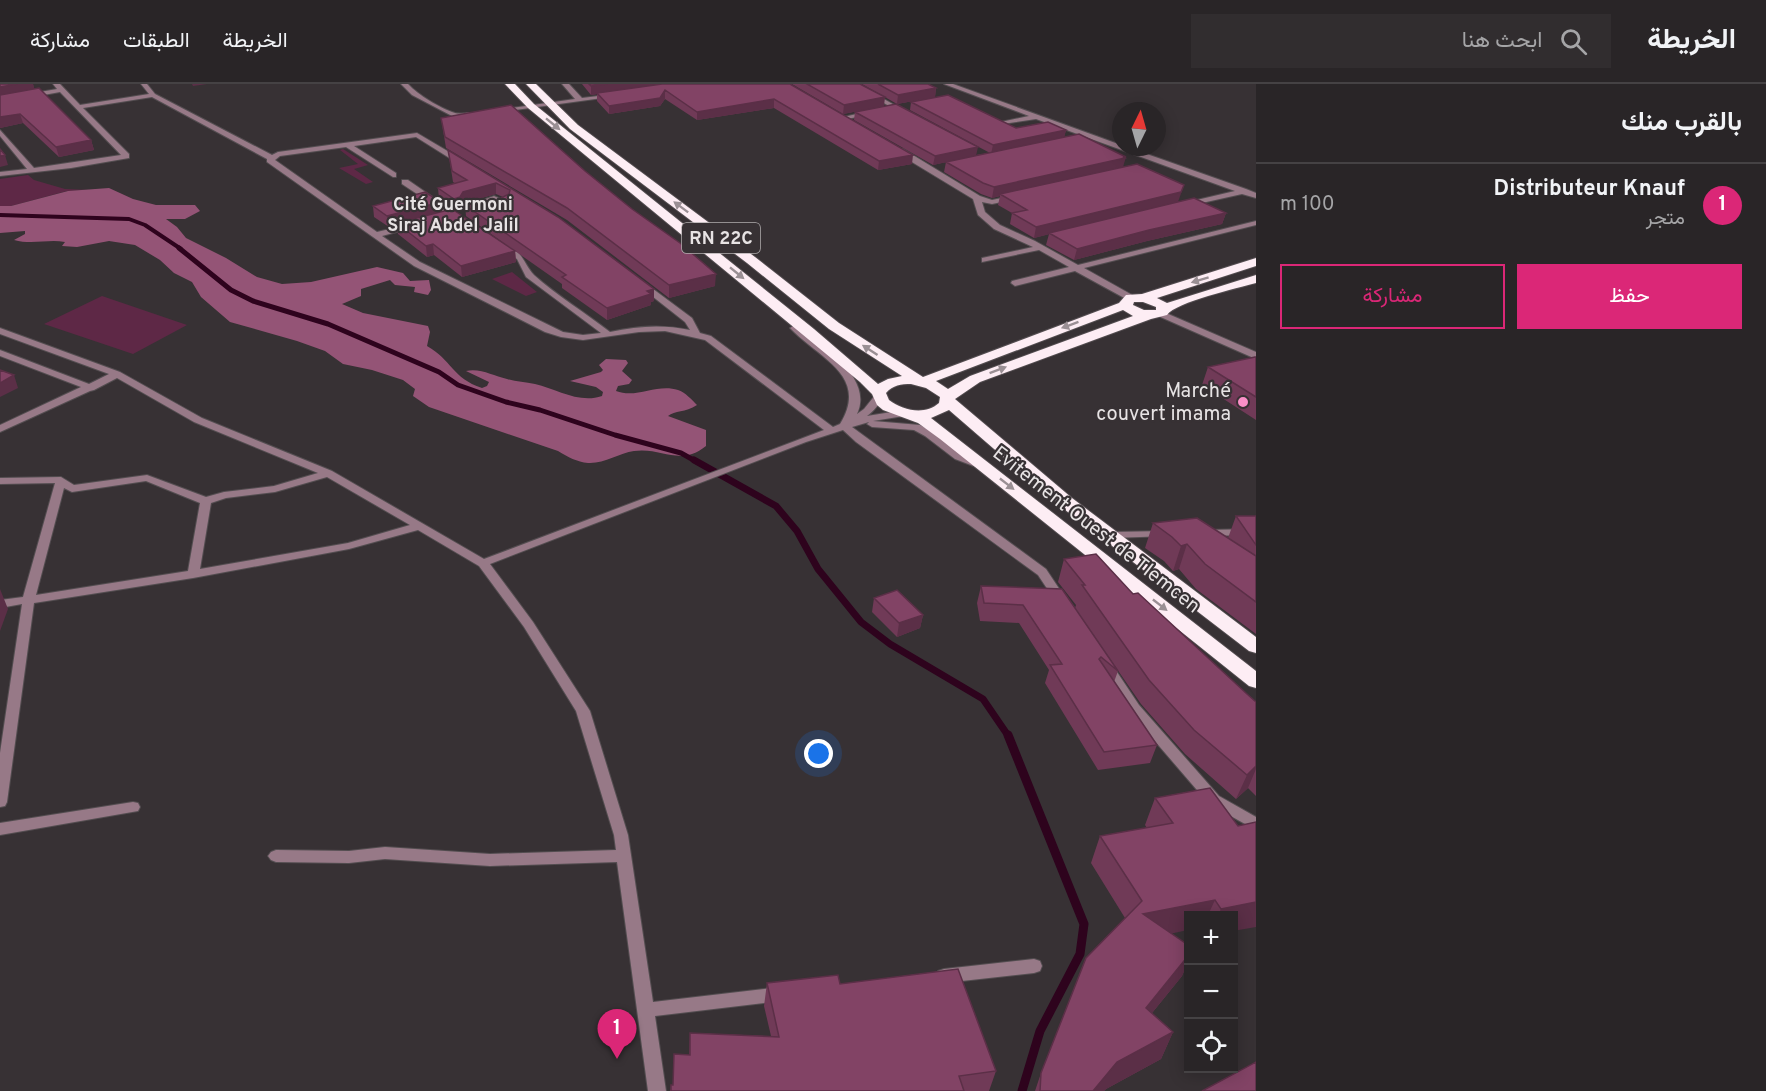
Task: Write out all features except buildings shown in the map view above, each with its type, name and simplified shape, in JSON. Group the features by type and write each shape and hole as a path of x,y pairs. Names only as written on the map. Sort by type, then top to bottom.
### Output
{"highway":[{"name":"Evitement Ouest de Tlemcen","path":"510,84 531,106 858,372 879,394 886,406 906,413 938,430 1256,681"},
{"name":"Evitement Ouest de Tlemcen","path":"531,84 574,127 751,260 834,326 922,381 940,389 965,418 1066,502 1256,647"},
{"path":"879,394 884,386 896,381 922,381 1133,300 1256,262"},
{"path":"906,413 924,414 939,411 947,399 960,387 975,379 1157,312 1186,299 1256,279"},
{"path":"1133,300 1155,301 1157,312"},
{"path":"1133,300 1135,312 1157,312"}],"street":[{"path":"144,84 153,95 271,158 270,160 429,271 548,330 563,336 583,339 651,328 696,333 708,338 837,428 860,440 1042,572 1072,617"},
{"path":"404,84 414,94 434,102 456,116 478,113"},
{"path":"565,84 580,100"},
{"path":"852,84 896,108"},
{"path":"947,84 1256,196"},
{"path":"0,101 58,87 126,156 71,166 0,174"},
{"path":"951,97 972,93"},
{"path":"78,107 153,95"},
{"path":"490,112 623,95"},
{"path":"885,110 907,109"},
{"path":"832,112 851,123"},
{"path":"842,118 874,112"},
{"path":"998,124 1036,116"},
{"path":"0,132 31,169"},
{"path":"271,158 278,154 417,135 470,166"},
{"path":"1082,139 1093,137"},
{"path":"347,144 393,175 386,178 388,181 405,182 468,224"},
{"path":"889,145 978,202 992,202 1027,194"},
{"path":"1154,166 1166,163"},
{"path":"931,170 941,168"},
{"path":"1176,207 1243,191"},
{"path":"978,202 981,213 989,222 1038,244 1076,269 1133,300"},
{"path":"442,217 471,210"},
{"path":"376,235 420,223"},
{"path":"1015,282 1076,269 1256,223"},
{"path":"496,242 520,258 530,274 609,335"},
{"path":"985,260 1038,244"},
{"path":"635,279 689,320 696,333"},
{"path":"780,308 779,315 850,377 856,390 857,400 851,417 837,428"},
{"path":"1157,312 1256,356"},
{"path":"0,331 117,374 198,420 328,473 483,563 529,625 583,711 621,835 657,1091"},
{"path":"1241,349 1256,350"},
{"path":"0,353 91,388"},
{"path":"0,429 117,374"},
{"path":"837,428 868,411 879,394"},
{"path":"483,563 802,440 837,428 906,413"},
{"path":"837,428 891,424 916,427 958,457 985,467"},
{"path":"0,481 61,480 72,489 147,478 206,501 224,495 275,489 328,473"},
{"path":"0,802 29,598 61,480"},
{"path":"193,574 206,501"},
{"path":"0,603 193,574 349,546 420,526"},
{"path":"1111,535 1256,532"},
{"path":"1097,652 1134,708 1214,800 1256,824"},
{"path":"0,829 133,807"},
{"path":"276,856 349,857 385,853 490,860 624,856"},
{"path":"928,978 1034,966"},
{"path":"645,1010 798,992"}],"shaded area":[{"path":"343,149 368,165 354,169 373,182 366,184 339,168 358,164 340,150"},
{"path":"28,175 34,180 65,189 90,190 67,191 11,206 0,206 0,179"},
{"path":"109,188 133,199 156,205 195,205 200,211 185,219 166,219 186,238 257,277 282,284 311,282 377,267 403,273 410,281 429,280 431,290 428,295 414,292 415,287 395,285 390,280 361,289 361,296 342,304 363,313 428,326 430,332 427,346 464,379 482,388 489,382 466,371 482,371 576,397 593,398 602,396 603,392 596,387 570,381 601,372 603,370 599,365 606,359 626,360 628,363 622,371 632,380 629,384 618,386 616,391 632,393 670,388 683,392 697,405 668,416 706,430 706,446 688,455 679,456 644,450 600,462 580,462 558,451 429,407 413,396 415,389 403,380 343,364 325,351 230,322 201,297 192,282 174,273 160,260 135,245 109,241 77,247 62,246 65,242 14,240 25,234 25,231 0,233 0,206 11,206 68,191"},
{"path":"512,272 537,292 526,296 492,279"},
{"path":"102,296 187,325 133,354 44,324"}],"waterway":[{"path":"0,215 129,219 145,225 181,249"},
{"path":"179,248 231,290 253,301 328,324 439,372 458,385 506,402 540,410 615,435 681,453 697,462"},
{"path":"694,460 776,506 797,531 818,569 861,622 890,644 983,699 1009,736"},
{"path":"1009,736 1084,924 1080,954 1040,1031 1022,1091"}],"place":[{"name":"Marché couvert imama","path":"1243,402"},
{"name":"Distributeur Knauf","path":"617,1059"}],"district":[{"name":"Cité Guermoni Siraj Abdel Jalil","path":"453,214"}]}
